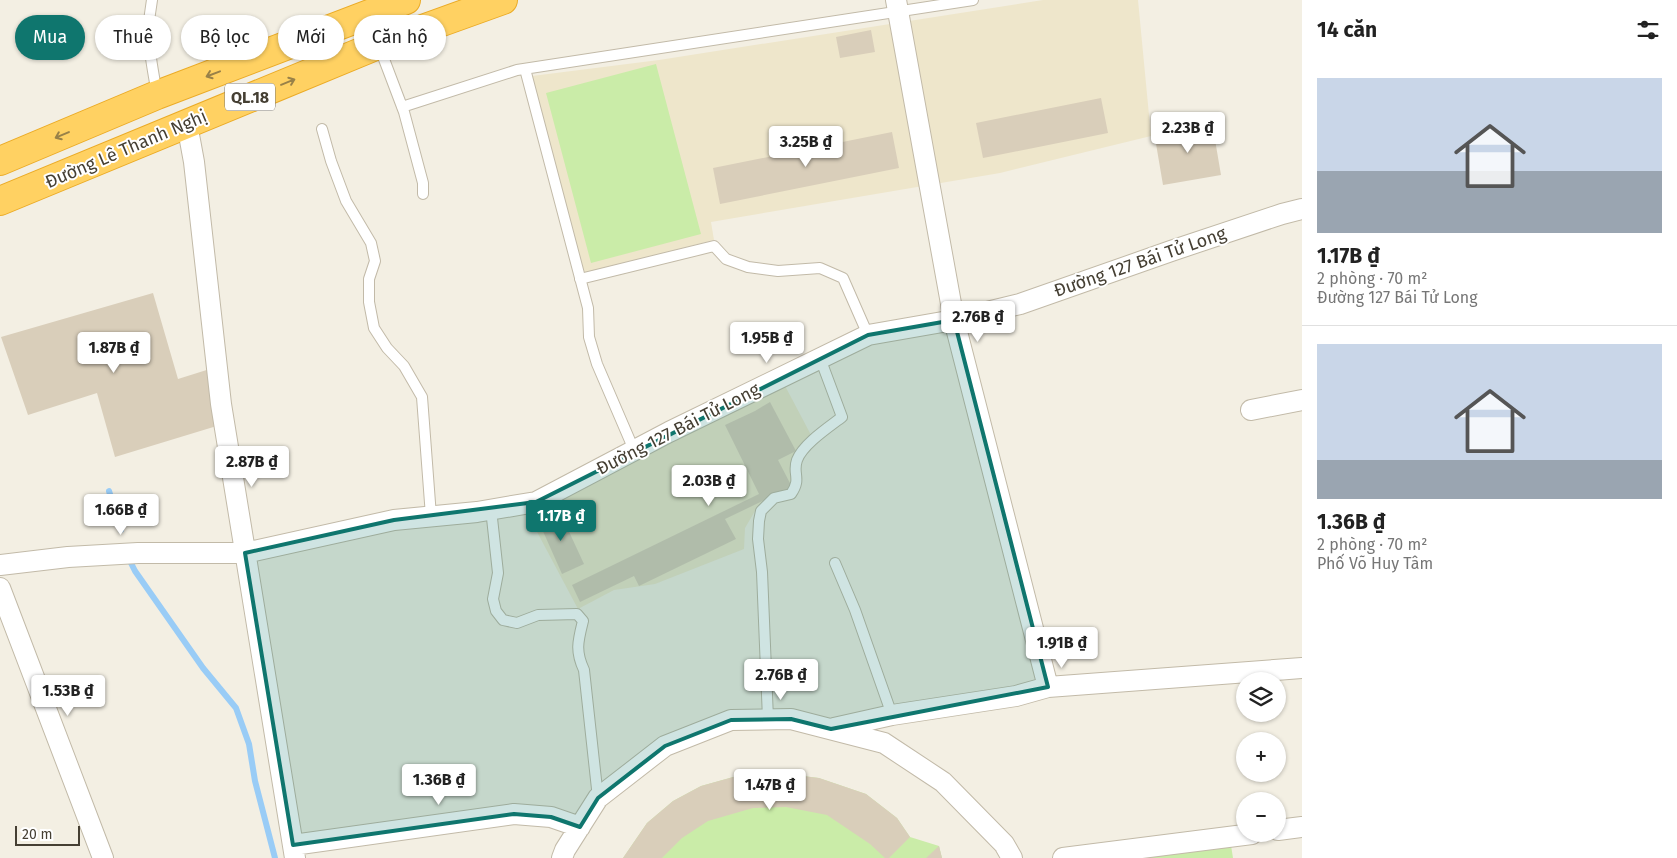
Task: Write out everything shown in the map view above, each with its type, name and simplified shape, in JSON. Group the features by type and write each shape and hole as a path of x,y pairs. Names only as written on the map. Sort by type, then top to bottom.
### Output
{"highway":[{"name":"Đường Lê Thanh Nghị","path":"0,161 157,95 406,0"},
{"name":"Đường Lê Thanh Nghị","path":"446,21 503,0"},
{"name":"Đường Lê Thanh Nghị","path":"0,201 354,55"}],"street":[{"path":"896,6 954,320 1048,688"},
{"path":"186,124 194,162 221,404 294,851 514,814 551,817 580,827"},
{"name":"Đường 127 Bái Tử Long","path":"0,565 68,557 138,552 245,553 394,520 536,502 634,450 868,335 954,320 1020,304 1217,235 1302,209"},
{"path":"1251,410 1302,400"},
{"path":"0,588 103,858"},
{"path":"831,729 892,715 1016,696 1048,688 1302,668"},
{"path":"562,858 564,850 598,798 665,746 731,720 791,719 884,743 943,782 1004,844 1012,858"},
{"path":"1286,829 1302,827"},
{"path":"1063,858 1236,836"}],"lane":[{"path":"152,0 148,18 148,45 157,95"},
{"path":"402,107 517,70 896,6 973,0"},
{"path":"384,60 402,107 423,183 423,194"},
{"path":"525,69 588,308 589,337 597,364 634,450"},
{"path":"322,129 330,161 346,200 371,243 375,261 369,279 369,302 374,328 387,348 404,366 422,397 431,516"},
{"path":"580,279 714,246 726,259 748,267 778,271 820,268 843,278 868,335"},
{"path":"768,719 762,572 758,539 759,521 761,511 774,498 791,494 797,485 797,461 806,448 842,417 820,358"},
{"path":"491,509 498,573 493,599 496,610 503,620 517,623 538,615 578,614 583,621 578,638 578,656 584,670 598,798"},
{"path":"835,563 855,610 892,715"}],"highlighted area":[{"path":"954,320 1048,687 831,729 791,719 731,720 665,746 598,798 580,827 551,817 514,814 293,845 245,553 394,520 536,502 868,335"}],"shaded area":[{"path":"1043,0 1138,0 1151,136 1000,173 711,222 714,240 581,274 532,76 659,60"},
{"path":"783,382 811,435 801,444 794,458 791,490 764,503 755,511 745,528 744,549 655,584 614,590 578,609 527,513"}],"green space":[{"path":"656,64 701,234 591,263 546,93"},
{"path":"778,773 819,778 866,794 897,818 910,837 939,846 942,858 623,858 647,823 673,801 701,786 744,774"},
{"path":"1230,839 1233,858 1122,858"}],"building":[{"path":"871,30 875,52 840,58 836,37"},
{"path":"1101,98 1108,133 983,158 976,123"},
{"path":"1212,122 1221,175 1163,185 1154,132"},
{"path":"892,132 899,168 720,204 713,168"},
{"path":"153,293 178,379 213,368 220,425 115,457 97,393 28,415 1,337"},
{"path":"770,402 796,451 778,460 792,487 725,519 736,539 639,586 634,576 580,602 572,585 759,494 725,425"},
{"path":"559,510 584,564 562,574 538,520"},
{"path":"778,773 819,778 866,794 897,818 910,837 889,858 885,858 870,844 827,815 786,807 753,808 708,821 682,838 662,858 623,858 647,823 673,801 701,786 744,774"},
{"path":"939,846 942,858 926,858"}],"waterway":[{"path":"109,491 121,530"},
{"path":"128,557 135,571 203,668 236,708 249,744 255,781 275,858"}]}
